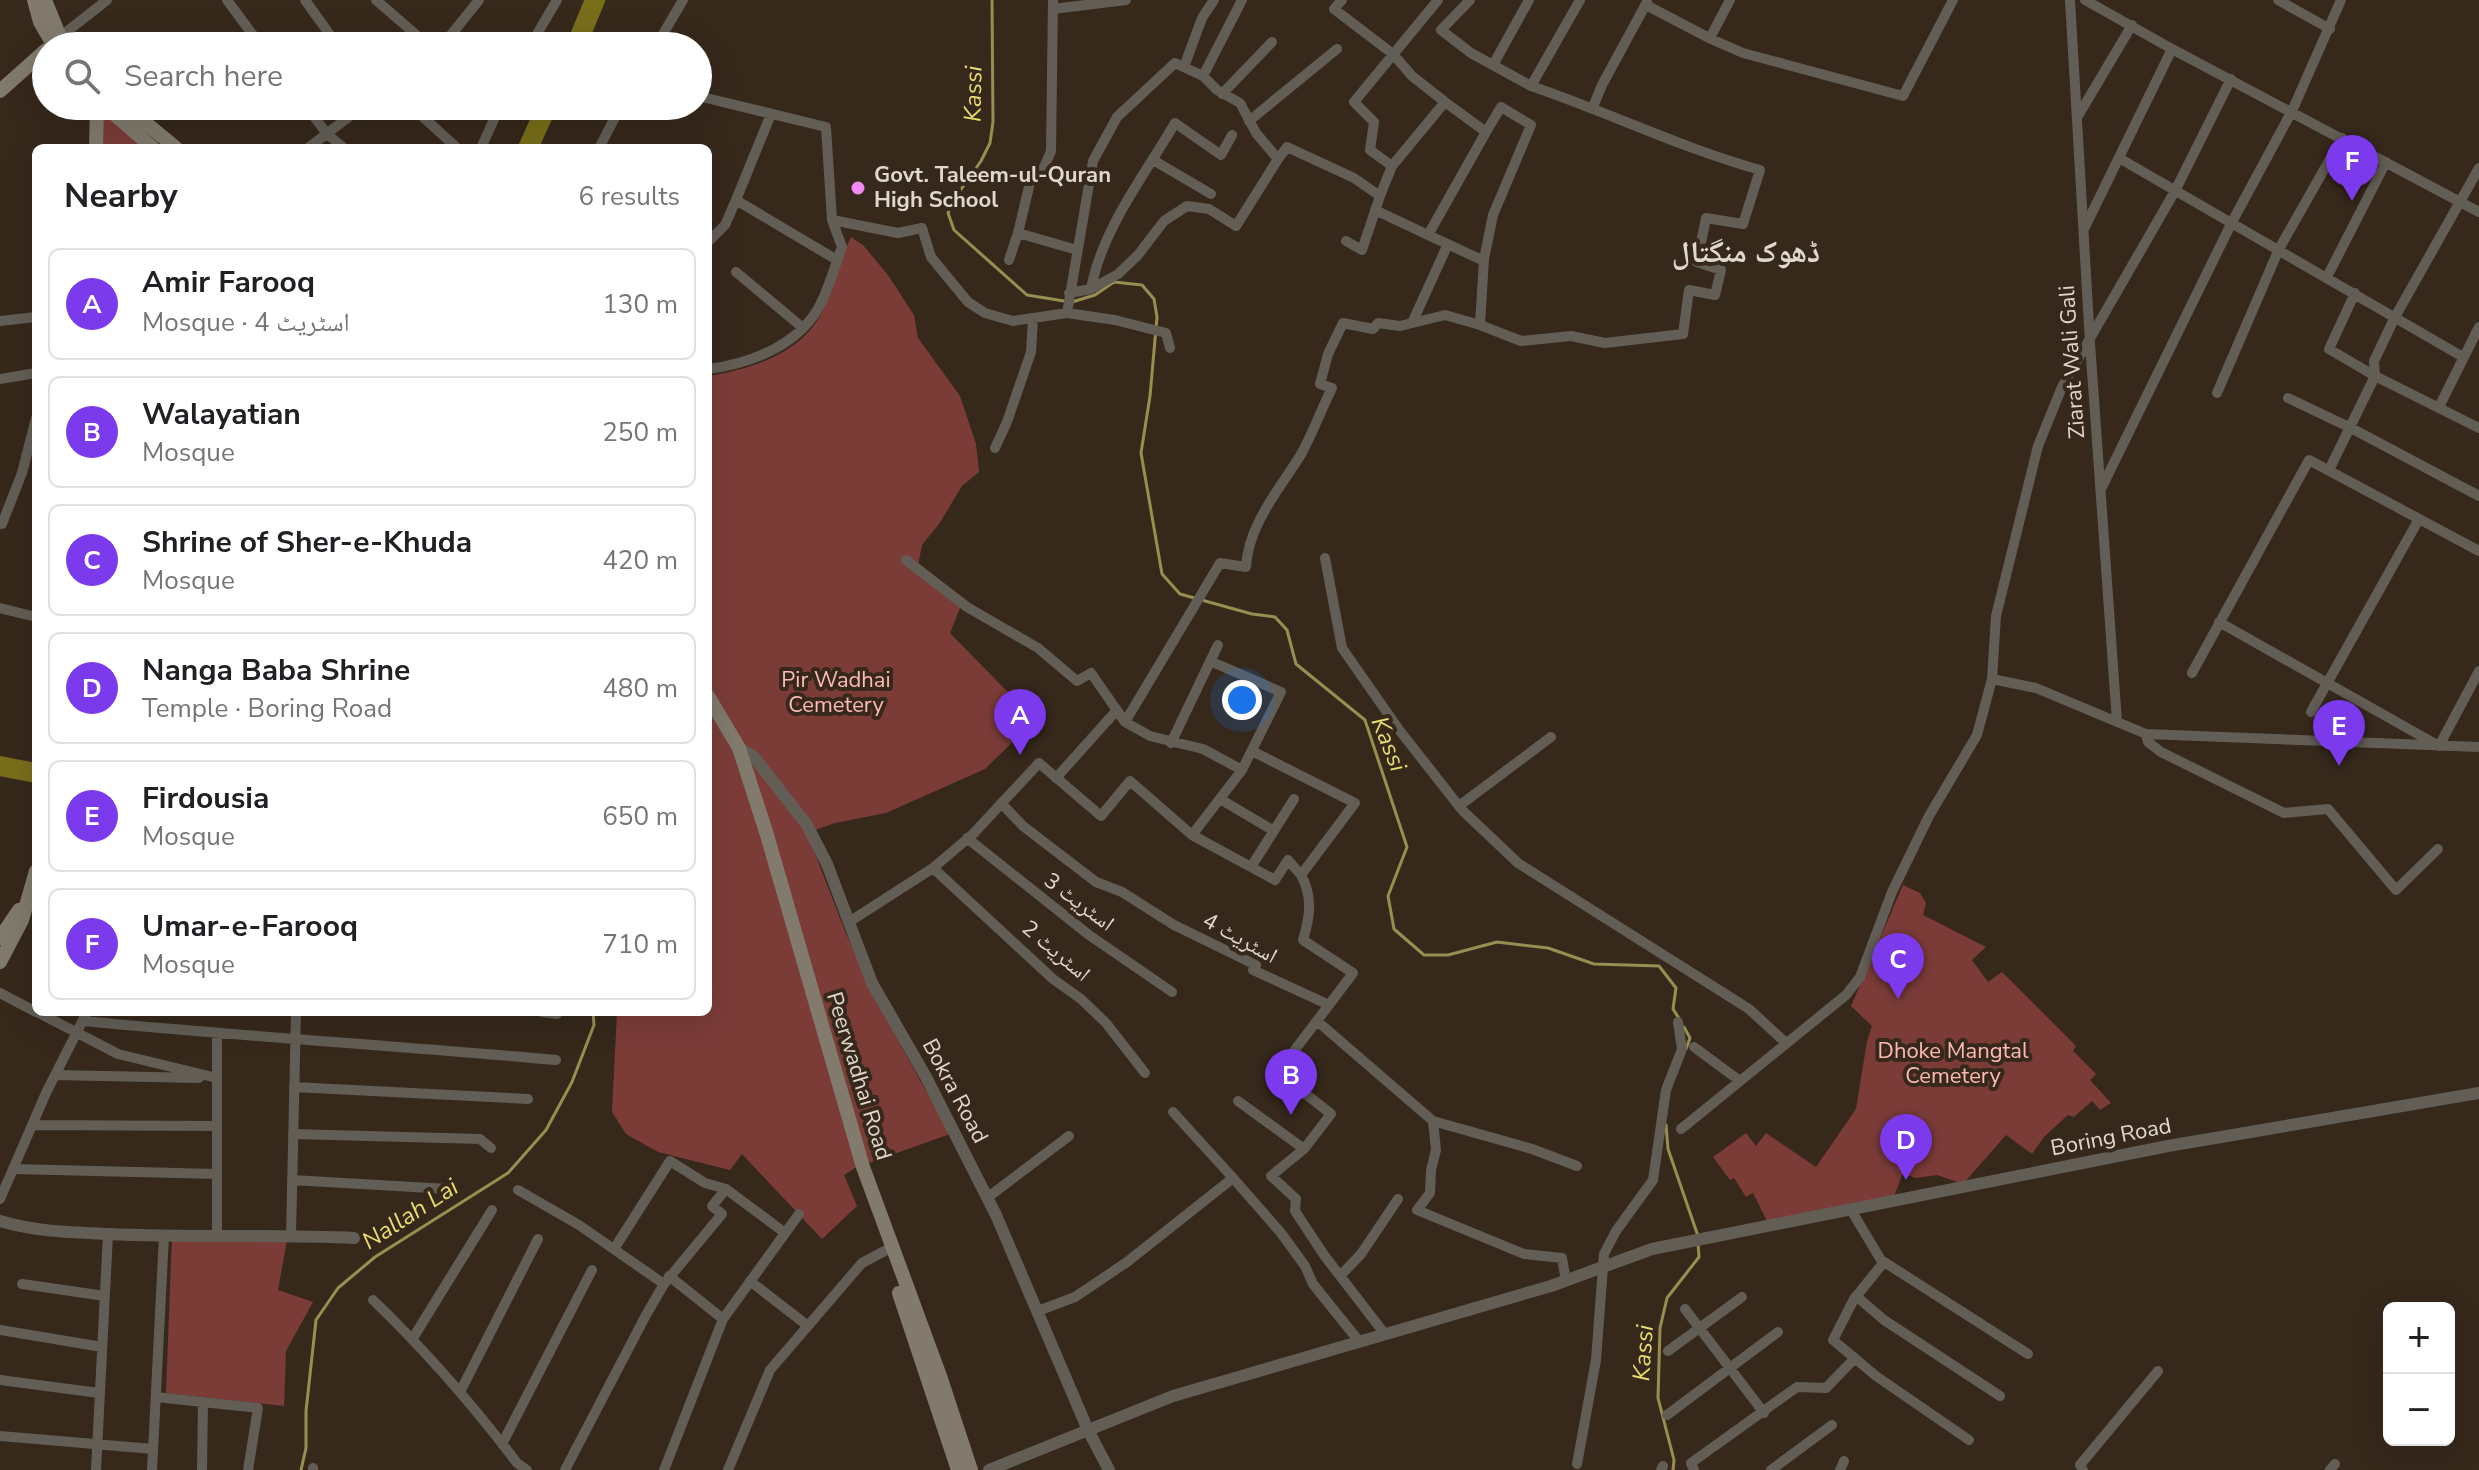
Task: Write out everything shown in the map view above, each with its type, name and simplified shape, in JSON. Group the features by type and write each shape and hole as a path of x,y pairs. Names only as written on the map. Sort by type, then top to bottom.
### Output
{"main road":[{"path":"34,0 40,22 47,32"},
{"path":"45,0 52,32"},
{"path":"0,91 32,64"},
{"path":"96,144 97,120"},
{"path":"121,120 148,144"},
{"path":"142,120 171,144"},
{"name":"Peerwadhai Road","path":"712,703 739,748 859,1154 971,1470"},
{"path":"0,962 22,920 32,883"},
{"path":"0,938 26,900"},
{"path":"893,1250 899,1292 958,1470"}],"street":[{"path":"70,32 107,0"},
{"path":"305,0 328,32"},
{"path":"453,32 479,0"},
{"path":"538,32 557,0"},
{"path":"664,32 683,0"},
{"path":"1009,260 1033,170 1043,170 1051,151 1053,4 1126,0"},
{"path":"1184,67 1202,18 1214,0"},
{"path":"1203,76 1242,0"},
{"path":"1342,0 1334,9 1393,54 1412,76 1486,132"},
{"path":"1392,166 1370,150 1374,122 1354,102 1438,0"},
{"path":"1493,65 1529,0"},
{"path":"1531,86 1580,0"},
{"path":"1710,38 1730,0"},
{"path":"1593,107 1647,2 1743,53 1903,96 1953,0"},
{"name":"Ziarat Wali Gali","path":"2070,0 2117,722"},
{"path":"2085,0 2479,212"},
{"path":"2278,0 2330,29"},
{"path":"2102,489 2232,222 2292,111 2341,0"},
{"path":"384,2 415,32"},
{"path":"1125,722 1220,563 1246,567 1247,546 1301,453 1332,388 1320,384 1328,354 1343,323 1373,329 1378,323 1400,326 1445,315 1521,341 1571,336 1605,343 1683,334 1689,290 1715,295 1721,270 1697,262 1706,218 1743,224 1760,170 1714,157 1593,107 1531,86 1471,53 1441,30 1464,2"},
{"path":"234,3 252,32"},
{"path":"2078,117 2132,25"},
{"path":"1222,94 1272,42"},
{"path":"1249,121 1337,49"},
{"path":"2084,228 2172,49"},
{"path":"1067,313 1093,161 1117,117 1175,63 1203,76 1222,94 1240,103 1256,133 1278,159"},
{"path":"1681,1129 1846,995 1860,977 1892,892 1929,816 1977,735 1992,679 1996,616 2038,446 2062,387 2175,191 2231,79"},
{"path":"712,99 826,127 832,220 842,247 822,302 790,341 750,360 712,368"},
{"path":"1346,241 1362,250 1392,166 1445,102"},
{"path":"1428,235 1501,107 1531,125 1493,215 1484,261 1480,325"},
{"path":"712,238 725,225 771,114"},
{"path":"316,120 339,144"},
{"path":"313,144 345,120"},
{"path":"426,120 453,144"},
{"path":"483,144 494,120"},
{"path":"601,144 614,120"},
{"path":"1091,289 1095,265 1118,217 1175,123 1221,155 1232,135"},
{"path":"2217,393 2279,249 2342,138"},
{"path":"1069,293 1091,289 1118,274 1138,255 1164,221 1187,206 1209,209 1236,226 1287,147 1354,178 1380,196"},
{"path":"2119,158 2463,357"},
{"path":"1153,160 1211,194"},
{"path":"2327,277 2386,162"},
{"path":"2329,470 2375,376 2374,361 2395,317 2479,168"},
{"path":"736,200 837,260"},
{"path":"1375,210 1484,261"},
{"path":"832,220 898,233 922,228 931,257 968,302 985,313 1013,321 1067,313 1149,328 1166,333 1170,348"},
{"path":"1018,233 1077,250"},
{"path":"1412,323 1448,244"},
{"path":"736,272 803,328"},
{"path":"2355,293 2329,349 2375,376 2479,428"},
{"path":"0,321 32,317"},
{"path":"995,448 1031,352 1033,319"},
{"path":"2439,407 2479,327"},
{"path":"0,379 32,374"},
{"path":"2288,398 2479,496"},
{"path":"2,524 22,473 32,434"},
{"path":"2192,673 2309,460 2479,551"},
{"path":"2311,712 2419,519"},
{"path":"1325,558 1342,648 1400,731 1459,806 1518,863 1749,1009 1786,1043"},
{"path":"906,560 967,607 1038,648 1077,681 1091,673 1125,722 1150,736 1203,749 1242,770"},
{"path":"0,608 32,616"},
{"path":"2219,622 2439,746"},
{"path":"1171,743 1218,645"},
{"path":"1192,835 1242,770 1281,692 1210,661"},
{"path":"2439,746 2479,671"},
{"path":"1992,679 2036,688 2146,734 2479,747"},
{"path":"1056,778 1117,710"},
{"path":"2146,734 2148,742 2161,752 2284,813 2328,809 2396,890 2438,849"},
{"path":"1459,806 1551,737"},
{"name":"Bokra Road","path":"739,748 754,757 807,825 827,864 872,983 926,1077 987,1198 1088,1430 1109,1470"},
{"path":"849,922 933,868 967,838 1039,763 1101,816 1130,781 1192,835 1221,853 1275,880 1288,860 1301,875 1355,803 1252,751"},
{"path":"1220,799 1274,831"},
{"path":"1251,867 1294,799"},
{"name":"اسٹریٹ 4","path":"1001,803 1023,826 1096,882 1122,892 1174,925 1256,965 1253,970 1329,1005 1353,973 1303,940 1309,918 1309,890 1301,875"},
{"name":"اسٹریٹ 3","path":"967,838 1089,935 1172,992"},
{"name":"اسٹریٹ 2","path":"933,868 1053,979 1081,999 1106,1023 1145,1073"},
{"path":"0,993 32,1010"},
{"path":"1329,1005 1278,1072 1331,1114 1304,1149 1271,1176 1296,1199 1295,1211 1384,1333"},
{"path":"44,1016 118,1054 217,1078"},
{"path":"0,1199 85,1016 217,1034 556,1060"},
{"path":"291,1235 296,1016"},
{"path":"1317,1021 1433,1121 1532,1149 1577,1166"},
{"path":"1577,1464 1596,1360 1604,1254 1615,1233 1653,1180 1666,1090 1682,1049 1678,1022"},
{"path":"217,1034 217,1236"},
{"path":"1694,1047 1740,1081"},
{"path":"55,1075 217,1078"},
{"path":"294,1087 528,1099"},
{"name":"Boring Road","path":"989,1470 1173,1396 1566,1281 1652,1249 2168,1146 2479,1093"},
{"path":"1238,1101 1304,1149"},
{"path":"1173,1112 1281,1233 1305,1266 1313,1284 1358,1340"},
{"path":"1433,1121 1436,1150 1430,1193 1417,1210 1524,1254 1562,1258 1566,1281"},
{"path":"33,1125 217,1126"},
{"path":"293,1134 480,1139 491,1148"},
{"path":"987,1198 1069,1136"},
{"path":"614,1249 670,1161 705,1183 726,1189 785,1233"},
{"path":"14,1169 217,1174"},
{"path":"1038,1311 1075,1297 1127,1262 1233,1178"},
{"path":"292,1180 448,1189"},
{"path":"565,1470 667,1280 722,1214 712,1206 726,1189"},
{"path":"518,1190 667,1280 723,1319"},
{"path":"1340,1276 1361,1254 1398,1199"},
{"path":"413,1338 492,1210"},
{"path":"1851,1210 1884,1262 2028,1354"},
{"path":"664,1470 723,1319 799,1214"},
{"path":"0,1221 29,1230 108,1234 354,1238"},
{"path":"96,1470 108,1234"},
{"path":"152,1470 164,1236"},
{"path":"460,1392 538,1239"},
{"path":"728,1470 770,1370 862,1263 893,1250"},
{"path":"1884,1262 1856,1296 1833,1340 1969,1440"},
{"path":"502,1444 592,1270"},
{"path":"750,1281 808,1326"},
{"path":"22,1284 105,1296"},
{"path":"1856,1296 1884,1320 2000,1396"},
{"path":"1668,1351 1742,1297"},
{"path":"373,1300 413,1338 517,1463 527,1470"},
{"path":"1685,1309 1764,1413"},
{"path":"0,1330 102,1347"},
{"path":"1667,1415 1778,1332"},
{"path":"1694,1470 1691,1463 1797,1387 1826,1388 1855,1358"},
{"path":"2083,1470 2080,1465 2158,1371"},
{"path":"0,1380 99,1393"},
{"path":"156,1397 258,1408 248,1470"},
{"path":"202,1470 203,1402"},
{"path":"1771,1470 1832,1425"},
{"path":"0,1436 153,1449"}],"green space":[{"path":"97,120 115,120 147,144 96,144"},
{"name":"Pir Wadhai Cemetery","path":"851,237 863,245 888,275 914,315 918,338 960,396 976,444 979,472 962,486 922,545 918,565 962,603 950,633 1035,720 985,769 886,813 835,823 807,833 876,1001 950,1134 855,1168 844,1175 857,1206 822,1239 742,1154 730,1170 658,1152 626,1134 612,1112 617,1016 712,1016 712,375 757,364 802,339 824,308 835,272"},
{"name":"Dhoke Mangtal Cemetery","path":"1903,885 1920,893 1926,903 1923,915 1986,947 1972,960 1988,982 2002,972 2076,1046 2073,1051 2096,1074 2090,1080 2111,1103 2100,1110 2092,1101 2074,1117 2068,1115 2044,1137 2032,1154 2006,1135 1963,1184 1937,1175 1915,1178 1903,1173 1893,1199 1768,1223 1753,1193 1746,1197 1734,1178 1730,1180 1713,1157 1746,1133 1756,1146 1766,1133 1816,1167 1856,1109 1872,1026 1851,1006"},
{"path":"288,1235 278,1290 313,1302 286,1351 284,1406 166,1393 172,1236"}],"waterway":[{"path":"582,32 595,0"},
{"name":"Kassi","path":"992,0 993,122 990,143 948,213 954,230 1027,295 1064,301"},
{"path":"530,144 541,120"},
{"name":"Kassi","path":"1072,302 1095,295 1114,282 1142,285 1154,299 1157,317 1141,453 1162,574 1180,594 1252,614 1275,617 1287,630 1296,664 1365,720 1407,847 1388,896 1394,929 1424,955 1448,955 1497,942 1548,948 1594,964 1659,966 1676,988 1673,1009 1680,1020"},
{"path":"0,766 32,772"},
{"name":"Nallah Lai","path":"301,1470 306,1448 306,1411 316,1320 338,1288 375,1257 508,1173 546,1130 572,1082 594,1025 593,1016"},
{"name":"Kassi","path":"1684,1027 1690,1038 1686,1049"},
{"name":"Kassi","path":"1666,1125 1668,1149 1698,1236"},
{"name":"Kassi","path":"1673,1470 1674,1460 1658,1398 1660,1328 1667,1298 1699,1257 1698,1244"}],"place":[{"name":"Govt. Taleem-ul-Quran High School","path":"858,188"},
{"name":"Umar-e-Farooq","path":"2352,201"},
{"name":"Amir Farooq","path":"1020,755"},
{"name":"Firdousia","path":"2339,766"},
{"name":"Shrine of Sher-e-Khuda","path":"1898,999"},
{"name":"Walayatian","path":"1291,1115"},
{"name":"Nanga Baba Shrine","path":"1906,1180"}],"district":[{"name":"ڈھوک منگتال","path":"1746,252"}]}
